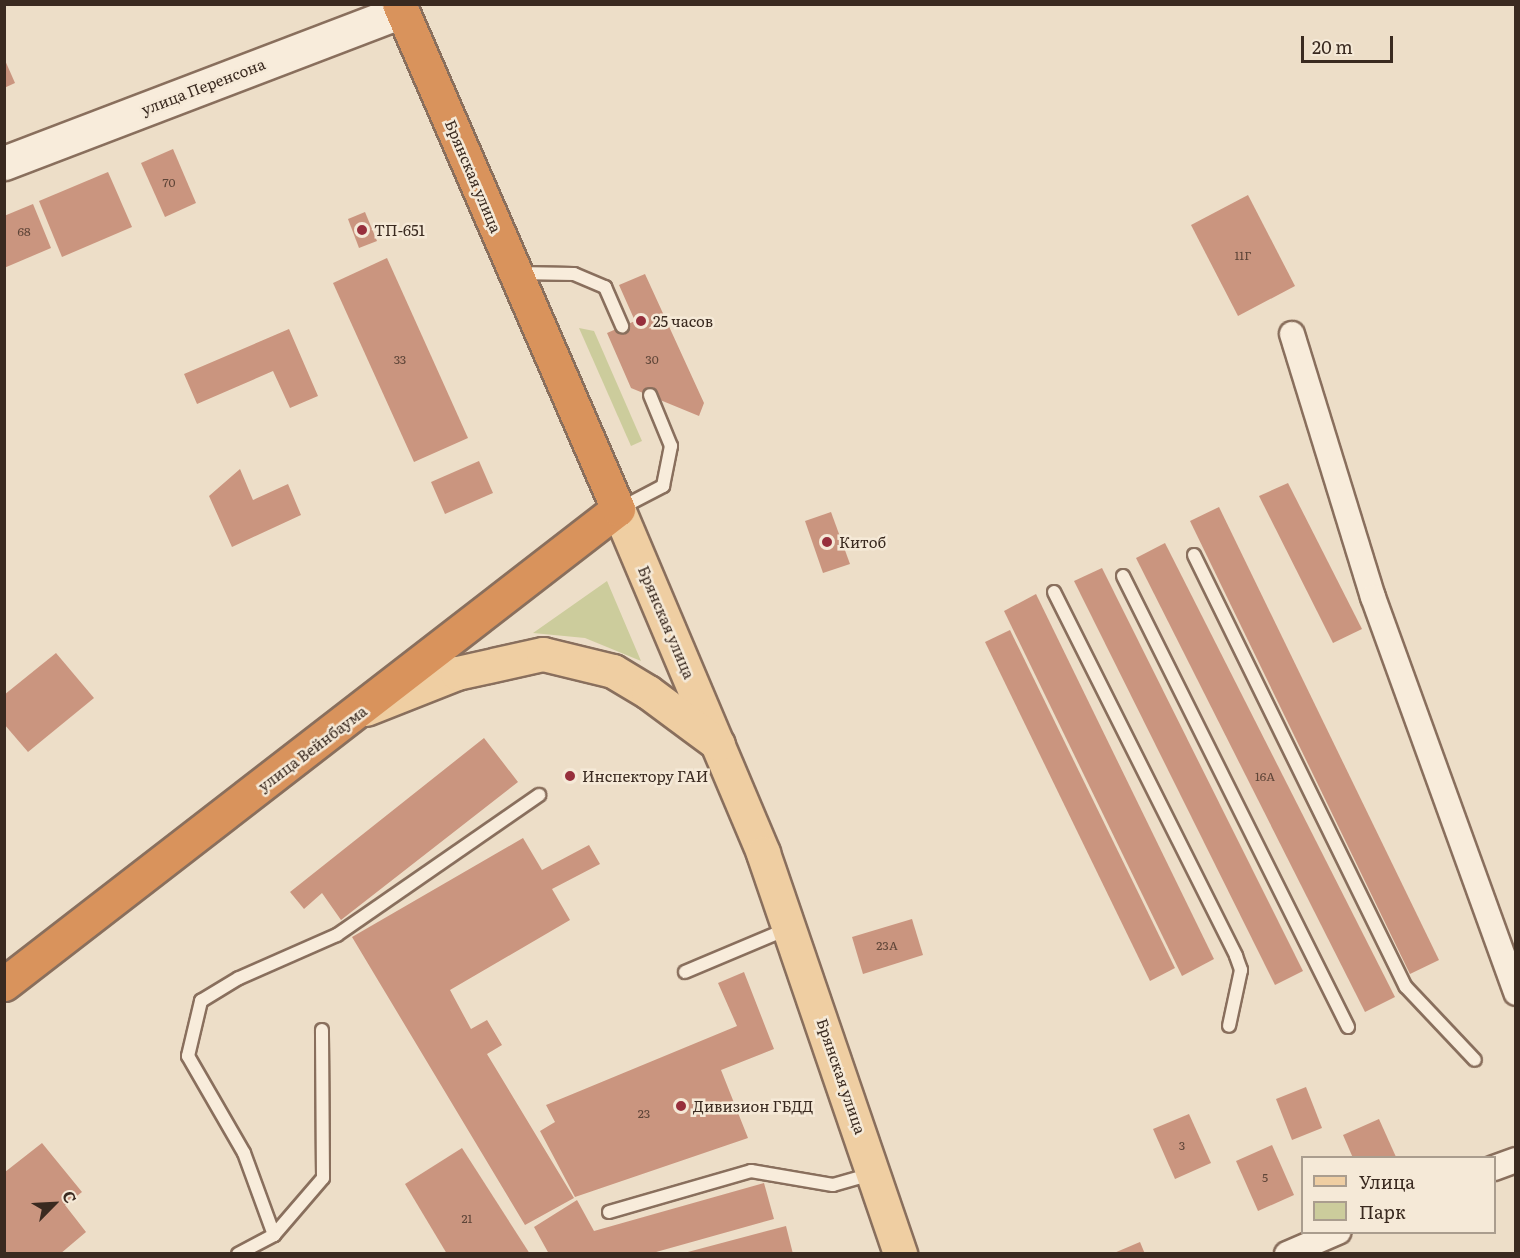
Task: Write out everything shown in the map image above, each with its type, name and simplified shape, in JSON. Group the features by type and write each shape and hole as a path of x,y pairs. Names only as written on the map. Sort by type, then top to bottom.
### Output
{"highway":[{"name":"Брянская улица","path":"401,8 618,509"},
{"name":"улица Вейнбаума","path":"4,984 362,710 618,509"}],"main road":[{"name":"Брянская улица","path":"618,509 719,745 790,928 875,1173 900,1254"},
{"path":"362,710 457,673 543,654 613,671 648,692 719,745"}],"street":[{"name":"улица Перенсона","path":"4,163 401,8"},
{"path":"1292,334 1373,597 1515,993"},
{"path":"1496,1167 1515,1160"},
{"path":"1287,1254 1336,1234"}],"lane":[{"path":"515,273 574,274 605,287 622,327"},
{"path":"618,509 663,486 671,446 651,394"},
{"path":"1194,555 1406,987 1475,1060"},
{"path":"1123,576 1348,1027"},
{"path":"1054,592 1236,956 1241,970 1229,1026"},
{"path":"274,1235 244,1153 188,1056 201,1001 239,978 338,935 539,795"},
{"path":"685,972 790,928"},
{"path":"238,1254 274,1235 323,1178 322,1030"},
{"path":"609,1212 751,1171 833,1185 875,1173"}],"green space":[{"path":"579,328 594,331 642,441 631,446"},
{"path":"607,581 641,661 585,638 533,633"}],"building":[{"path":"4,58 15,83 4,88"},
{"path":"173,149 196,203 165,217 141,163"},
{"path":"108,172 132,227 62,257 39,201"},
{"path":"1248,195 1295,286 1238,316 1191,225"},
{"path":"33,204 51,248 4,268 4,216"},
{"name":"ТП-651","path":"365,212 377,241 359,248 348,219"},
{"path":"387,258 468,438 414,462 333,283"},
{"path":"645,274 704,403 699,416 631,388 607,333 635,321 619,285"},
{"path":"289,329 318,396 290,408 273,371 197,404 184,374"},
{"path":"479,461 493,493 445,514 431,482"},
{"path":"240,469 253,500 288,484 301,515 232,547 209,496"},
{"path":"1288,483 1362,629 1333,643 1259,496"},
{"path":"1219,507 1439,960 1410,974 1190,521"},
{"name":"Китоб","path":"831,512 850,564 823,573 805,521"},
{"path":"1165,543 1395,997 1365,1012 1136,558"},
{"path":"1102,568 1303,971 1275,985 1074,581"},
{"path":"1036,594 1214,959 1182,976 1004,611"},
{"path":"1010,630 1175,968 1150,981 985,642"},
{"path":"56,653 94,698 28,752 4,724 4,695"},
{"path":"484,738 518,782 341,920 322,893 304,909 290,892"},
{"path":"523,838 542,870 589,845 600,864 552,889 570,920 450,990 471,1029 487,1020 502,1045 487,1054 574,1198 525,1225 352,937"},
{"path":"912,919 923,955 863,974 852,937"},
{"path":"744,972 774,1049 721,1070 748,1138 575,1197 540,1131 555,1122 546,1105 737,1026 718,983"},
{"path":"1306,1087 1322,1128 1292,1140 1276,1099"},
{"path":"1189,1114 1211,1163 1175,1179 1153,1129"},
{"path":"1379,1119 1396,1156 1352,1156 1343,1135"},
{"path":"42,1143 82,1192 65,1205 86,1232 60,1254 5,1254 5,1172"},
{"path":"1272,1145 1294,1195 1258,1211 1236,1161"},
{"path":"462,1148 530,1254 447,1254 405,1184"},
{"path":"764,1183 774,1219 649,1254 549,1254 534,1227 577,1200 594,1231"},
{"path":"786,1226 793,1254 684,1254 684,1253"},
{"path":"1140,1242 1145,1254 1114,1254 1114,1253"}],"place":[{"name":"ТП-651","path":"362,230"},
{"name":"25 часов","path":"641,321"},
{"name":"Китоб","path":"827,542"},
{"name":"Инспектору ГАИ","path":"570,776"},
{"name":"Дивизион ГБДД","path":"681,1106"}]}
